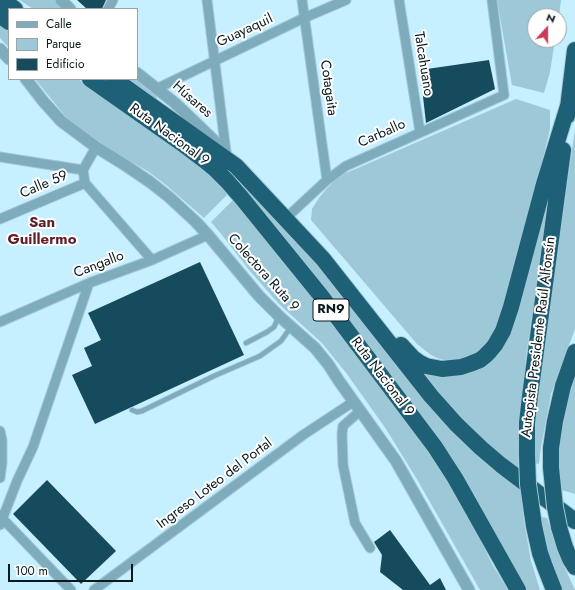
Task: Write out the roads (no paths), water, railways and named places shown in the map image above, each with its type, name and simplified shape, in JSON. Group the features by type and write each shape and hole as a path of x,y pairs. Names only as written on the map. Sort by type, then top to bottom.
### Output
{"highway":[{"path":"2,0 14,8"},
{"path":"323,260 339,271 401,345 414,358 426,366 442,369 461,367 480,360 495,345 511,307 544,184 568,106 575,50"},
{"name":"Ruta Nacional 9","path":"91,80 178,140 204,160 223,177 241,197 322,297 435,447 459,485 518,590"},
{"name":"Ruta Nacional 9","path":"115,80 236,166 323,260 431,396 456,424 480,448 575,521"},
{"name":"Autopista Presidente Raúl Alfonsín","path":"554,590 540,552 534,526 528,484 527,423 568,106"},
{"path":"575,352 563,386 555,421 551,448 551,468 555,507 559,527 565,547 575,567"}],"street":[{"path":"61,0 69,8"},
{"path":"207,0 226,152"},
{"name":"Cotagaita","path":"302,0 327,180"},
{"name":"Guayaquil","path":"156,89 304,18 346,0"},
{"name":"Talcahuano","path":"399,0 420,132"},
{"name":"Carballo","path":"285,219 327,180 339,170 351,163 504,95 492,0"},
{"path":"0,48 8,58"},
{"name":"Húsares","path":"138,74 175,103 226,152 236,166"},
{"name":"Colectora Ruta 9","path":"27,80 61,121 169,197 195,220 259,296 315,348 328,364 356,407 402,471 470,590"},
{"name":"Calle 59","path":"0,219 85,183 84,170 96,147"},
{"path":"0,157 84,170"},
{"path":"85,183 152,260"},
{"name":"Cangallo","path":"0,322 89,283 152,260 208,235"},
{"path":"71,590 1,519 32,447 89,283"},
{"path":"356,407 343,426 343,465 355,523 370,548"},
{"name":"Ingreso Loteo del Portal","path":"94,590 303,435 356,407"},
{"path":"0,431 2,440 2,463 0,476 14,490"}],"lane":[{"path":"246,343 274,327 279,316"},
{"path":"132,410 136,412 142,411 214,376 260,356 281,341 292,326"}],"district":[{"name":"San Guillermo","path":"42,232"}]}
